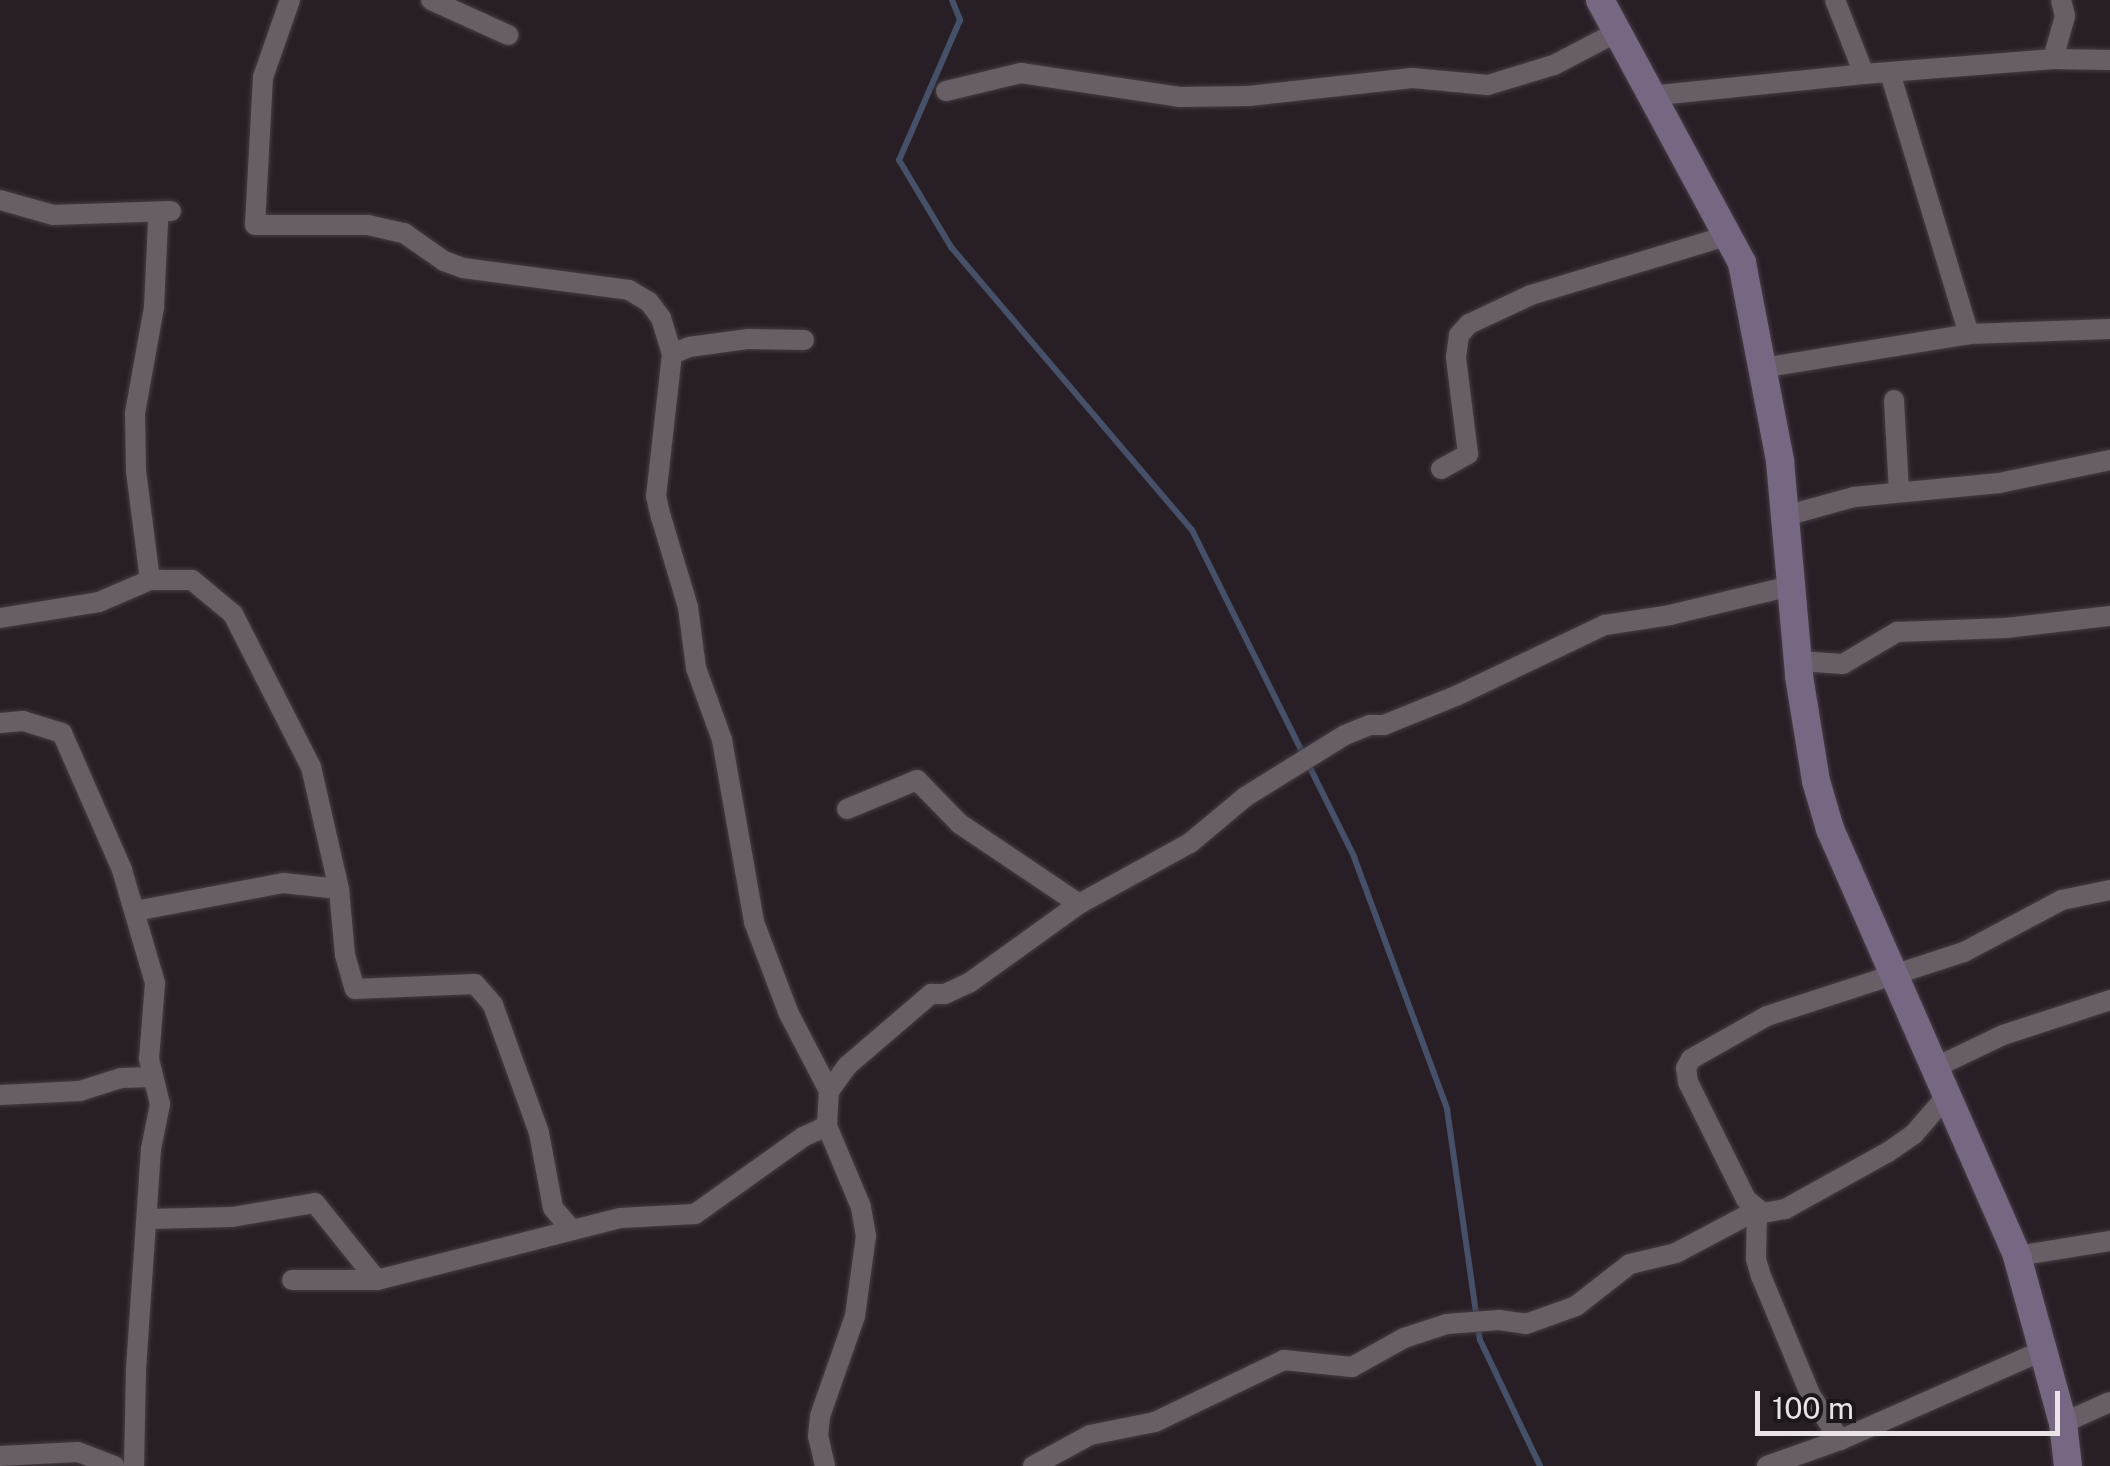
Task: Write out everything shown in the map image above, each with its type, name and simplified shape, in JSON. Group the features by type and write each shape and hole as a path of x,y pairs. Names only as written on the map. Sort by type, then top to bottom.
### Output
{"street":[{"path":"290,0 263,77 254,225 368,225 404,233 444,261 464,268 629,290 649,302 662,318 672,354 656,496 660,517 677,559 696,668 722,740 754,922 790,1014 830,1092"},
{"path":"431,0 508,35"},
{"path":"1600,0 1614,33 1742,264 1780,461 1798,661 1816,781 1830,829 1897,974 1945,1098 2016,1256 2063,1424 2068,1466"},
{"path":"1835,0 1864,74"},
{"path":"2053,59 2065,16 2061,0"},
{"path":"946,91 1021,73 1179,97 1249,96 1412,78 1488,85 1554,65 1614,33"},
{"path":"1649,96 2053,59 2110,60"},
{"path":"1890,73 1970,334"},
{"path":"0,200 54,215 164,216 154,307 135,414 136,470 150,580"},
{"path":"1441,469 1468,454 1456,357 1459,335 1469,324 1530,296 1727,236"},
{"path":"1762,368 1970,334 2110,329"},
{"path":"672,354 689,347 748,340 804,340"},
{"path":"1894,400 1898,491"},
{"path":"1785,516 1854,497 1999,483 2110,460"},
{"path":"0,618 99,602 150,580 192,580 233,614 310,767 339,889 345,955 356,990 475,984 493,1005 539,1133 553,1208 572,1230"},
{"path":"826,1466 818,1436 820,1416 855,1316 866,1236 861,1207 827,1126 830,1092 848,1066 931,994 945,994 969,983 1078,904 1190,842 1246,797 1345,735 1370,725 1384,725 1458,695 1604,625 1670,615 1791,586"},
{"path":"1798,661 1843,664 1897,632 2006,628 2110,616"},
{"path":"0,723 24,721 62,733 135,911 155,983 149,1058 160,1104 151,1150 136,1371 134,1466"},
{"path":"847,809 917,780 960,824 1078,904"},
{"path":"135,911 283,883 339,889"},
{"path":"1945,1098 1914,1134 1888,1152 1774,1213 1757,1210 1746,1199 1688,1082 1686,1068 1692,1059 1767,1016 1964,952 2071,897 2110,890"},
{"path":"1934,1068 2003,1035 2110,1000"},
{"path":"0,1095 80,1091 121,1078 153,1077"},
{"path":"292,1280 377,1280 620,1218 695,1214 803,1137 827,1126"},
{"path":"149,1219 232,1217 314,1203 377,1280"},
{"path":"1757,1210 1756,1259 1761,1276 1812,1396 1840,1440"},
{"path":"1033,1466 1090,1435 1155,1422 1284,1360 1352,1367 1404,1338 1447,1324 1526,1324 1576,1306 1630,1264 1676,1253 1757,1210"},
{"path":"2016,1256 2110,1241"},
{"path":"1767,1466 1840,1440 2044,1350"},
{"path":"2063,1424 2110,1402"},
{"path":"0,1456 78,1452 114,1466"}],"waterway":[{"path":"952,0 960,20 899,160 951,247 1192,530 1354,857 1447,1109 1480,1340 1540,1466"}]}
